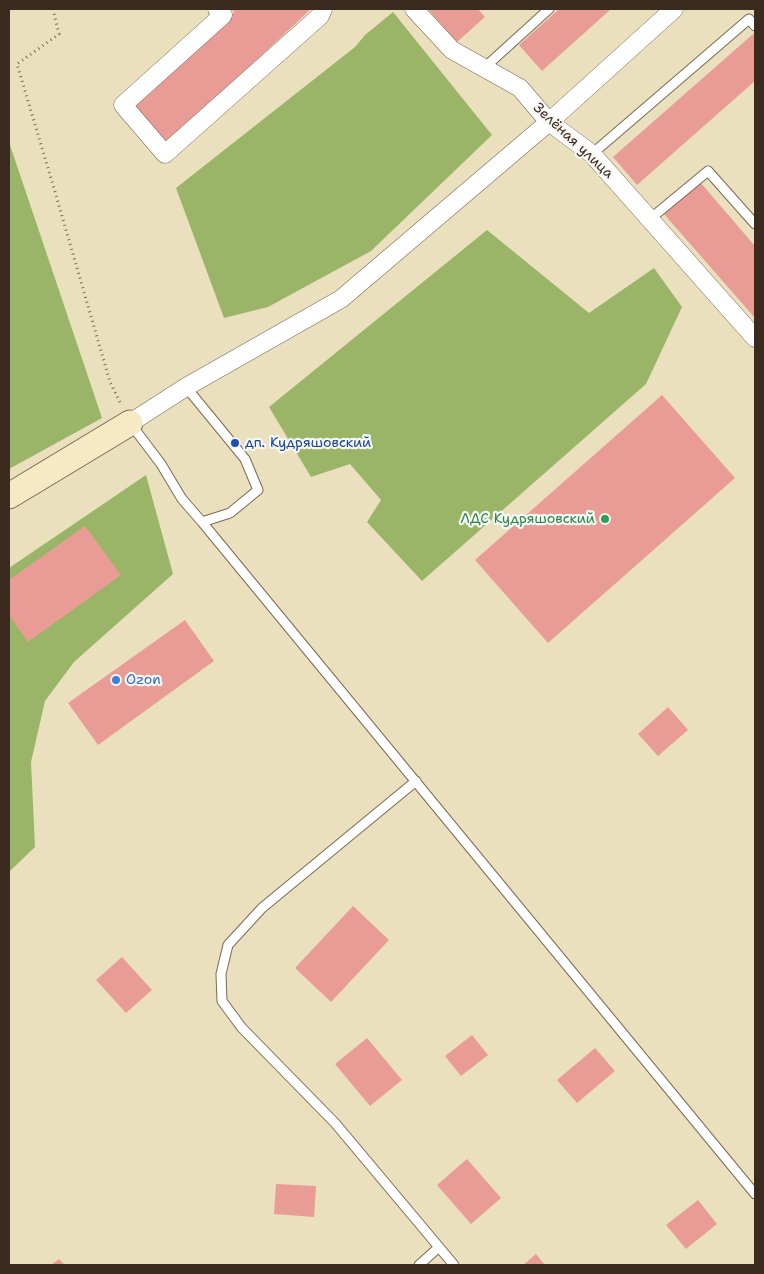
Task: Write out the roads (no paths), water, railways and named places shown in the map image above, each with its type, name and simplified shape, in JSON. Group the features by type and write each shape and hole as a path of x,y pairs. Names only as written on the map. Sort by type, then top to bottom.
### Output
{"street":[{"path":"217,9 223,15 123,105 164,154 320,16 323,9"},
{"name":"Зелёная улица","path":"414,9 452,50 520,88 549,122 592,154 755,338"},
{"path":"9,496 186,387 341,299 549,122 674,9"}],"lane":[{"path":"484,68 549,9"},
{"path":"592,154 749,19 755,26"},
{"path":"650,219 708,171 755,224"},
{"path":"186,387 245,459 258,490 230,513 202,522"},
{"path":"130,422 161,464 182,499 755,1194"},
{"path":"416,781 262,908 228,945 221,974 222,1001 242,1028 334,1123 454,1265"},
{"path":"419,1265 439,1247"}],"place":[{"name":"дп. Кудряшовский","path":"235,443"},
{"name":"ЛДС Кудряшовский","path":"605,519"},
{"name":"Ozon","path":"116,680"}]}
